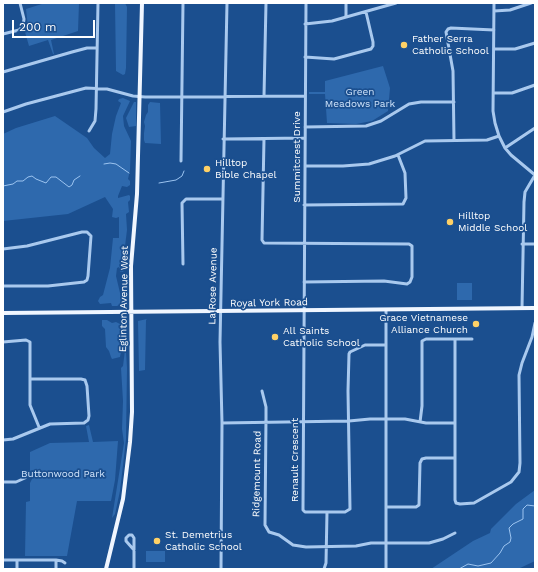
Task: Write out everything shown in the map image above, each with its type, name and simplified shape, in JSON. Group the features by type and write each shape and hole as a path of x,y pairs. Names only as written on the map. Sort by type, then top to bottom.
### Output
{"main road":[{"name":"Eglinton Avenue West","path":"106,569 119,516 128,458 132,412 131,266 137,194 142,3"},
{"name":"Royal York Road","path":"3,314 535,308"}],"street":[{"path":"3,34 19,30 23,26 24,19 20,3"},
{"path":"89,131 94,125 96,117 98,3"},
{"path":"181,161 183,3"},
{"name":"La Rose Avenue","path":"221,569 222,423 220,364 223,139 227,3"},
{"path":"264,96 266,3"},
{"name":"Summitcrest Drive","path":"304,311 306,3"},
{"path":"346,3 346,17"},
{"path":"306,24 326,23 396,3"},
{"path":"494,3 494,117 499,136 506,148 511,155 535,175 525,192 524,202 522,244 522,308"},
{"path":"494,11 510,10 531,3"},
{"path":"305,57 334,59 371,49 373,42 366,12"},
{"path":"454,140 453,71 446,33 447,30 451,28 494,30"},
{"path":"494,49 515,49 535,43"},
{"path":"3,72 87,48 97,48"},
{"path":"493,93 512,93 535,85"},
{"path":"3,112 26,104 86,88 97,88 140,97 181,98 305,96"},
{"path":"305,127 366,126 377,122 409,104 421,102 454,102"},
{"path":"506,148 535,128"},
{"path":"305,166 360,165 379,162 398,155 425,141 487,140 499,136"},
{"path":"223,139 305,138"},
{"path":"264,139 263,242 268,244 412,244 413,247 412,279 407,284 384,281 304,282"},
{"path":"304,205 403,204 406,198 405,173 398,155"},
{"path":"183,264 182,203 186,199 222,199"},
{"path":"3,249 27,246 82,232 87,232 91,236 88,276 87,280 84,282 48,286 3,286"},
{"path":"522,244 535,244"},
{"path":"386,310 386,569"},
{"name":"Renault Crescent","path":"304,311 303,510 305,512 345,512 350,509 348,401 349,354 350,352 365,345 386,345"},
{"path":"455,339 456,503 474,503 511,482 518,472 520,463 519,375 532,337 535,323"},
{"path":"420,422 422,406 422,341 426,339 472,339"},
{"path":"3,342 26,340 30,342 30,405 39,427"},
{"path":"3,440 13,439 39,427 52,424 82,423 87,421 89,416 87,384 85,380 30,379"},
{"name":"Ridgemount Road","path":"262,391 266,406 264,514 266,529 269,532 279,536 290,544 297,546 326,547 356,546 370,543 429,543 455,533"},
{"path":"222,423 386,419 410,419 426,423 455,423"},
{"path":"386,507 416,507 419,505 420,463 422,459 455,458"},
{"path":"3,482 16,482 25,478"},
{"path":"324,569 326,563 327,512"},
{"path":"134,550 126,540 127,536 132,535 134,538 134,550 134,569"},
{"path":"3,560 56,560 65,563"},
{"path":"17,560 17,569"},
{"path":"56,560 56,569"}],"green space":[{"path":"45,3 79,3 78,31 51,40 54,54 48,40 29,46 25,32 28,27 26,9"},
{"path":"115,3 125,3 127,7 126,68 125,74 123,75 116,71"},
{"name":"Green Meadows Park","path":"383,66 390,88 388,111 372,121 356,124 327,123 325,94 309,94 309,92 325,92 325,81"},
{"path":"123,98 130,101 123,116 124,126 131,141 130,170 128,179 130,181 130,185 127,187 122,186 118,198 129,195 130,200 128,202 129,212 126,214 127,230 124,270 123,272 120,272 119,267 117,268 116,276 121,297 121,304 112,306 111,303 100,304 98,301 103,295 110,268 113,238 119,238 119,217 112,217 113,209 105,197 68,214 3,221 3,134 16,128 55,116 87,138 94,148 105,158 110,154 112,134 121,103 118,101 119,99"},
{"path":"134,102 136,102 136,126 129,127 126,118"},
{"path":"150,102 160,103 161,144 145,143 144,140 144,122"},
{"path":"457,283 472,283 472,300 457,300"},
{"path":"147,319 145,370 139,371 138,321"},
{"path":"102,320 120,324 120,340 122,347 120,357 112,359 106,347 105,329 102,326"},
{"path":"125,334 127,368 126,439 120,491 115,514 112,518 124,443 122,429 123,401 121,368 123,366 125,350"},
{"name":"Buttonwood Park","path":"89,425 93,442 118,441 115,480 111,501 77,501 67,556 25,556 26,502 30,501 30,483 32,479 30,473 30,452 50,443 89,442 86,426"},
{"path":"535,490 535,561 518,569 431,569 473,541 490,533 491,529 516,504"},
{"path":"146,551 165,551 165,562 146,562"}],"waterway":[{"path":"104,164 116,164 129,173"},
{"path":"159,183 176,180 182,176 184,171"},
{"path":"3,186 13,184 17,181 23,181 32,176 46,183 51,177 56,177 69,187 72,185 74,180 80,176"},
{"path":"459,569 468,564 478,566 491,563 504,546 510,542 511,538 509,528 513,524 523,519 523,509 527,505 535,506"}],"place":[{"name":"Father Serra Catholic School","path":"404,45"},
{"name":"Hilltop Bible Chapel","path":"207,169"},
{"name":"Hilltop Middle School","path":"450,222"},
{"name":"Grace Vietnamese Alliance Church","path":"476,324"},
{"name":"All Saints Catholic School","path":"275,337"},
{"name":"St. Demetrius Catholic School","path":"157,541"}]}
